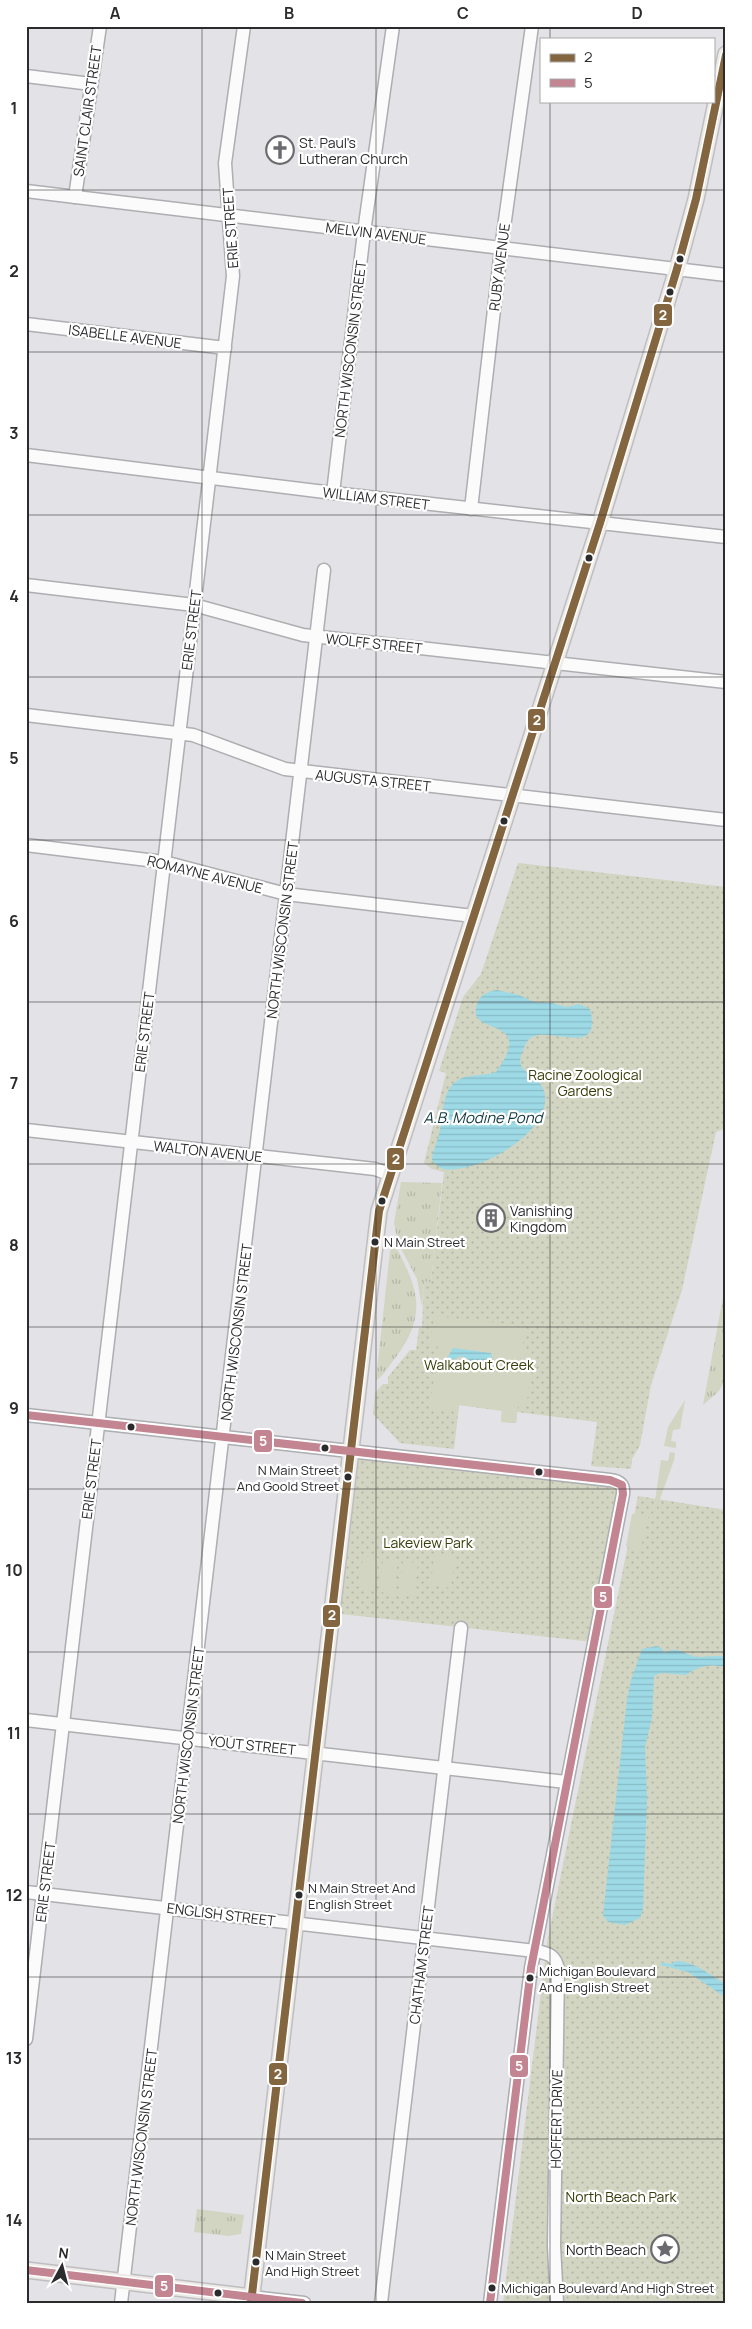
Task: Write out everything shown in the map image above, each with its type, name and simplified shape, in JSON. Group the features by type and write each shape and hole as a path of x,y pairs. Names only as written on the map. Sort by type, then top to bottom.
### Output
{"main road":[{"path":"26,2270 252,2300 375,1229 389,1174 600,523 677,269 696,199 726,54"}],"street":[{"name":"SAINT CLAIR STREET","path":"75,196 100,26"},
{"name":"ERIE STREET","path":"26,2039 233,276 225,163 244,26"},
{"name":"NORTH WISCONSIN STREET","path":"333,493 364,232 393,26"},
{"name":"RUBY AVENUE","path":"471,509 501,249 532,26"},
{"path":"26,76 92,84"},
{"name":"MELVIN AVENUE","path":"26,191 726,275"},
{"name":"ISABELLE AVENUE","path":"26,324 225,348"},
{"name":"WILLIAM STREET","path":"26,455 210,476 333,493 726,537"},
{"name":"NORTH WISCONSIN STREET","path":"121,2303 324,570"},
{"name":"WOLFF STREET","path":"26,585 194,605 316,637 726,682"},
{"name":"AUGUSTA STREET","path":"26,715 193,735 285,769 300,772 726,820"},
{"name":"ROMAYNE AVENUE","path":"26,845 164,862 286,894 473,916"},
{"name":"WALTON AVENUE","path":"26,1130 375,1170 389,1174"},
{"path":"26,1414 610,1480 621,1484 624,1494 566,1782 535,1951 513,2102 490,2303"},
{"name":"CHATHAM STREET","path":"381,2303 461,1628"},
{"name":"YOUT STREET","path":"26,1720 566,1782"},
{"name":"ENGLISH STREET","path":"26,1892 535,1951"},
{"name":"HOFFERT DRIVE","path":"535,1951 551,1954 555,1958 558,1970 554,2246 556,2303"},
{"path":"252,2300 304,2303"}],"green space":[{"name":"Racine Zoological Gardens","path":"518,863 726,887 726,1128 716,1132 682,1290 651,1385 640,1445 632,1459 631,1469 591,1466 597,1422 517,1412 516,1423 501,1422 502,1411 459,1405 454,1449 400,1443 373,1414 375,1393 383,1384 388,1384 388,1377 410,1350 416,1350 419,1328 422,1328 424,1281 431,1282 444,1172 432,1169 424,1163 446,1073 439,1071 463,997 481,974"},
{"path":"401,1182 442,1183 431,1282 424,1282 422,1307 417,1279 398,1243 394,1223"},
{"path":"391,1242 394,1243 409,1273 416,1300 416,1313 413,1326 406,1341 387,1370 376,1380"},
{"path":"726,1281 726,1379 718,1392 703,1405"},
{"name":"Walkabout Creek","path":"434,1316 510,1324 530,1332 523,1339 523,1350 532,1350 527,1404 518,1406 516,1423 501,1422 502,1410 459,1405 458,1412 430,1408 438,1345 430,1343"},
{"path":"685,1400 680,1429 673,1430 671,1441 676,1442 676,1448 664,1446 668,1427"},
{"name":"Lakeview Park","path":"350,1451 619,1482 593,1642 332,1613"},
{"path":"670,1452 675,1453 674,1460 652,1521 661,1460 668,1461"},
{"name":"North Beach Park","path":"638,1496 726,1510 726,2303 503,2303 547,1943"},
{"path":"632,1514 649,1514 640,1552 626,1546"},
{"path":"434,1553 455,1555 451,1588 431,1585"},
{"path":"363,1556 378,1558 375,1591 359,1590"},
{"path":"383,1559 398,1560 394,1594 379,1592"},
{"path":"403,1561 418,1563 414,1596 399,1594"},
{"path":"197,2209 244,2215 241,2234 228,2236 194,2232"}],"water":[{"name":"A.B. Modine Pond","path":"497,990 519,995 534,1002 552,1003 567,1007 579,1004 590,1009 592,1025 588,1034 580,1038 544,1035 534,1036 527,1042 520,1061 525,1071 536,1079 544,1091 545,1104 540,1117 520,1140 492,1158 467,1167 452,1170 443,1169 435,1164 432,1157 439,1134 446,1095 455,1082 462,1078 496,1072 509,1048 509,1040 506,1034 477,1017 476,1011 481,997 488,992"},
{"path":"453,1348 491,1353 493,1360 490,1368 478,1365 461,1356 453,1360 447,1358"},
{"path":"657,1646 665,1653 678,1650 698,1657 726,1657 726,1667 705,1666 686,1675 661,1673 654,1676 652,1718 645,1747 647,1798 643,1909 640,1918 625,1925 608,1922 603,1915 627,1699 631,1680 642,1649"},
{"path":"676,1961 690,1963 726,1984 726,1998 688,1972 672,1968 670,1965"}],"waterway":[{"path":"662,1964 673,1966"}],"transit line":[{"name":"2","path":"251,2303 379,1211 600,523 677,269 696,199 726,55"},
{"name":"5","path":"26,1415 610,1480 622,1485 623,1494 531,1968 490,2303"},
{"name":"5","path":"26,2270 302,2303"}],"place":[{"name":"St. Paul's Lutheran Church","path":"280,150"},
{"name":"Vanishing Kingdom","path":"491,1218"},
{"name":"N Main Street","path":"375,1242"},
{"name":"N Main Street And Goold Street","path":"348,1477"},
{"name":"N Main Street And English Street","path":"299,1895"},
{"name":"Michigan Boulevard And English Street","path":"530,1978"},
{"name":"North Beach","path":"665,2249"},
{"name":"N Main Street And High Street","path":"256,2262"},
{"name":"Michigan Boulevard And High Street","path":"492,2288"}]}
